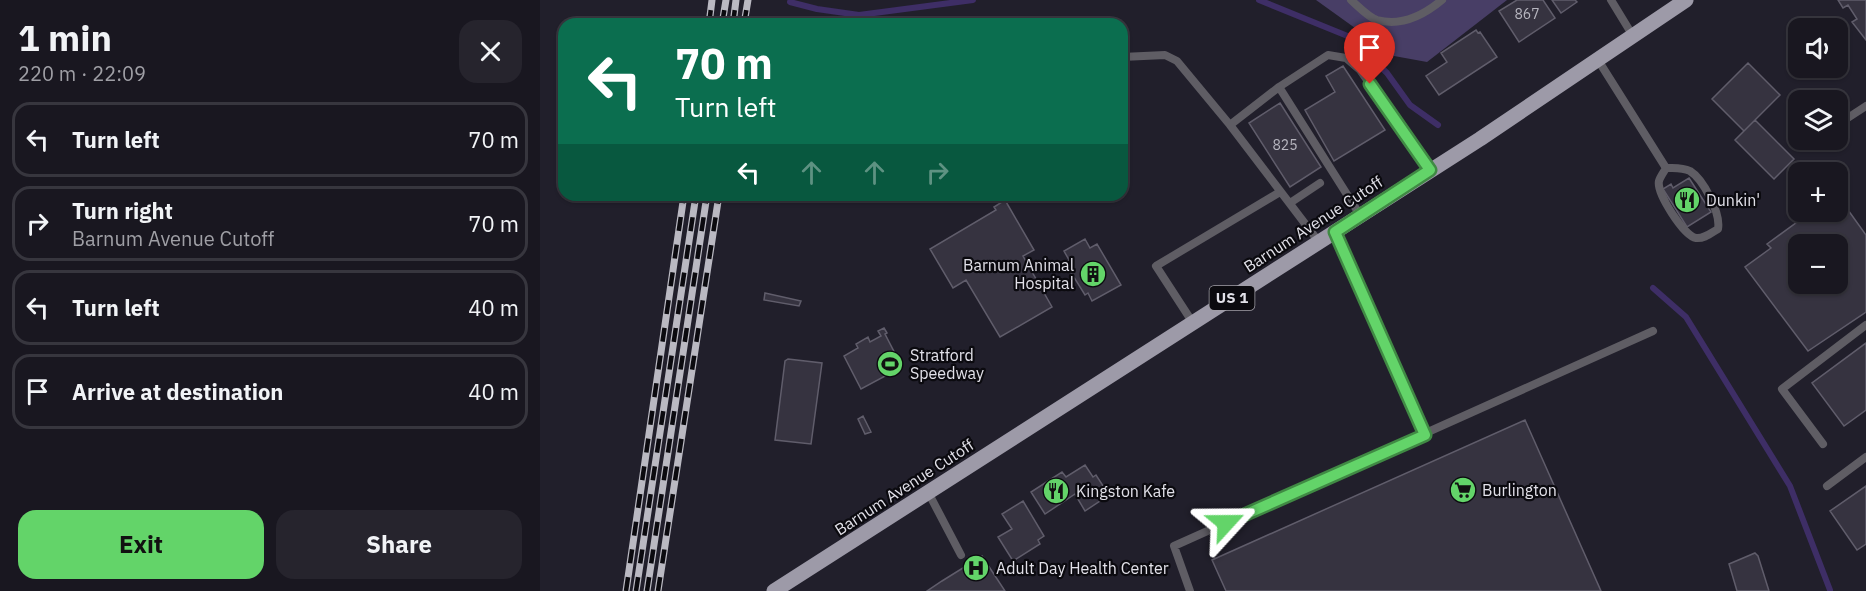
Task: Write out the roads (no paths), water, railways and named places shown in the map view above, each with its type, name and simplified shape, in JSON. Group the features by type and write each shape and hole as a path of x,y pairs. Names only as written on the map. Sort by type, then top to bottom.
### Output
{"main road":[{"name":"Barnum Avenue Cutoff","path":"774,591 1335,232 1686,0"}],"lane":[{"path":"1351,0 1376,20 1400,22 1426,14 1442,0"},
{"path":"1611,0 1633,36"},
{"path":"1128,57 1165,55 1177,61 1230,125 1319,242"},
{"path":"1230,125 1279,87 1328,56 1346,58 1360,70 1430,170"},
{"path":"1598,60 1666,168"},
{"path":"1279,87 1360,215"},
{"path":"1848,118 1866,106"},
{"path":"1666,168 1683,168 1693,173 1717,210 1720,218 1718,229 1704,237 1695,238 1686,232 1659,193 1659,181 1666,168"},
{"path":"1290,203 1320,183"},
{"path":"1193,323 1156,266 1280,192"},
{"path":"1335,232 1425,435"},
{"path":"1823,444 1782,389 1866,325"},
{"path":"1190,591 1174,546 1653,331"},
{"path":"1827,486 1866,457"},
{"path":"928,492 961,555"}],"waterway":[{"path":"790,2 817,9 859,15 973,0"},
{"path":"1259,0 1350,37 1387,73 1410,105 1438,125"},
{"path":"1653,288 1686,317 1790,486 1830,590"}],"railway":[{"path":"710,18 712,0"},
{"path":"723,18 726,0"},
{"path":"734,18 736,0"},
{"path":"745,18 748,0"},
{"path":"626,591 683,201"},
{"path":"636,591 695,201"},
{"path":"647,591 706,201"},
{"path":"658,591 718,201"}],"place":[{"name":"Dunkin'","path":"1687,200"},
{"name":"Barnum Animal Hospital","path":"1093,274"},
{"name":"Stratford Speedway","path":"890,364"},
{"name":"Burlington","path":"1463,490"},
{"name":"Kingston Kafe","path":"1056,491"},
{"name":"Adult Day Health Center","path":"976,568"}]}
